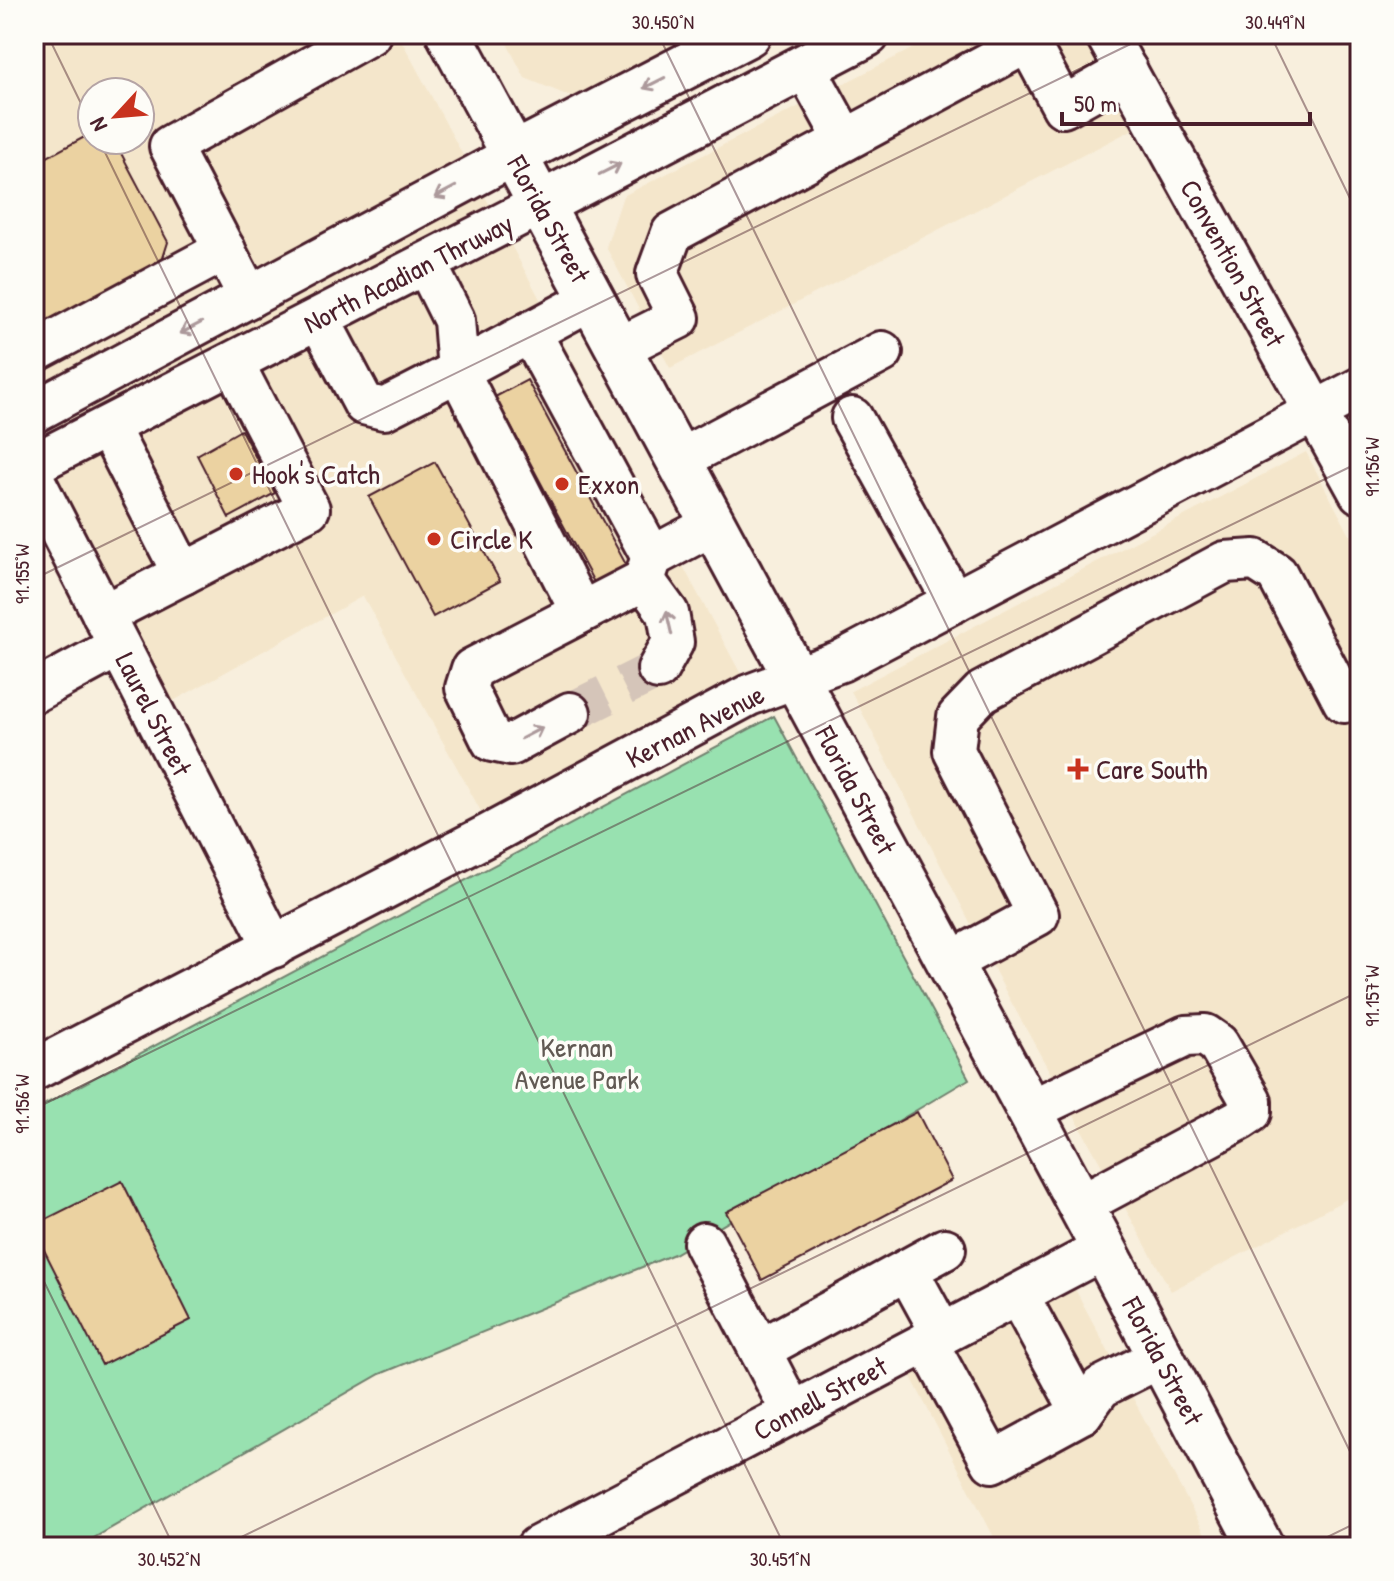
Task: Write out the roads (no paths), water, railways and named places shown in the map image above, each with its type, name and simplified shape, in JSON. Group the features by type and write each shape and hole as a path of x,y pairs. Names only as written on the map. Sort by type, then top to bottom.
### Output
{"main road":[{"name":"Florida Street","path":"449,34 1104,1249 1261,1547"},
{"name":"North Acadian Thruway","path":"514,155 748,34"},
{"name":"North Acadian Thruway","path":"541,204 867,34"}],"street":[{"path":"249,297 170,146 370,34"},
{"name":"Convention Street","path":"1106,34 1360,493"},
{"path":"619,348 679,318 657,274 672,233 1028,42 1063,107 1127,71"},
{"path":"805,67 845,140"},
{"name":"North Acadian Thruway","path":"34,412 514,155"},
{"name":"North Acadian Thruway","path":"34,464 541,204"},
{"path":"34,352 225,250"},
{"path":"426,264 454,320 458,371 581,612"},
{"path":"319,319 364,404 384,409 592,299"},
{"path":"530,332 668,613 673,642 658,669"},
{"path":"679,460 882,352"},
{"path":"34,692 183,574 309,509 233,363"},
{"name":"Kernan Avenue","path":"34,1070 274,947 749,695 841,661 1360,388"},
{"path":"852,418 954,602"},
{"path":"108,427 183,574"},
{"name":"Laurel Street","path":"34,480 274,947"},
{"path":"570,713 511,745 492,741 466,688 472,669 581,612 714,524"},
{"path":"949,963 1038,915 954,751 958,717 982,692 1225,562 1255,560 1277,574 1344,702 1360,694"},
{"path":"1029,1111 1186,1036 1205,1035 1218,1044 1251,1101 1251,1112 1239,1120 1080,1205"},
{"path":"704,1243 792,1412"},
{"path":"760,1350 945,1249"},
{"name":"Connell Street","path":"537,1547 602,1532 792,1412 1104,1249"},
{"path":"907,1270 992,1462 1082,1413 1101,1387 1161,1357"},
{"path":"1018,1295 1082,1413"}],"tunnel":[{"path":"570,713 658,669"}],"place":[{"name":"Hook's Catch","path":"236,474"},
{"name":"Exxon","path":"562,484"},
{"name":"Circle K","path":"434,539"},
{"name":"Care South","path":"1078,769"}],"park label":[{"name":"Kernan Avenue Park","path":"577,1063"}]}
